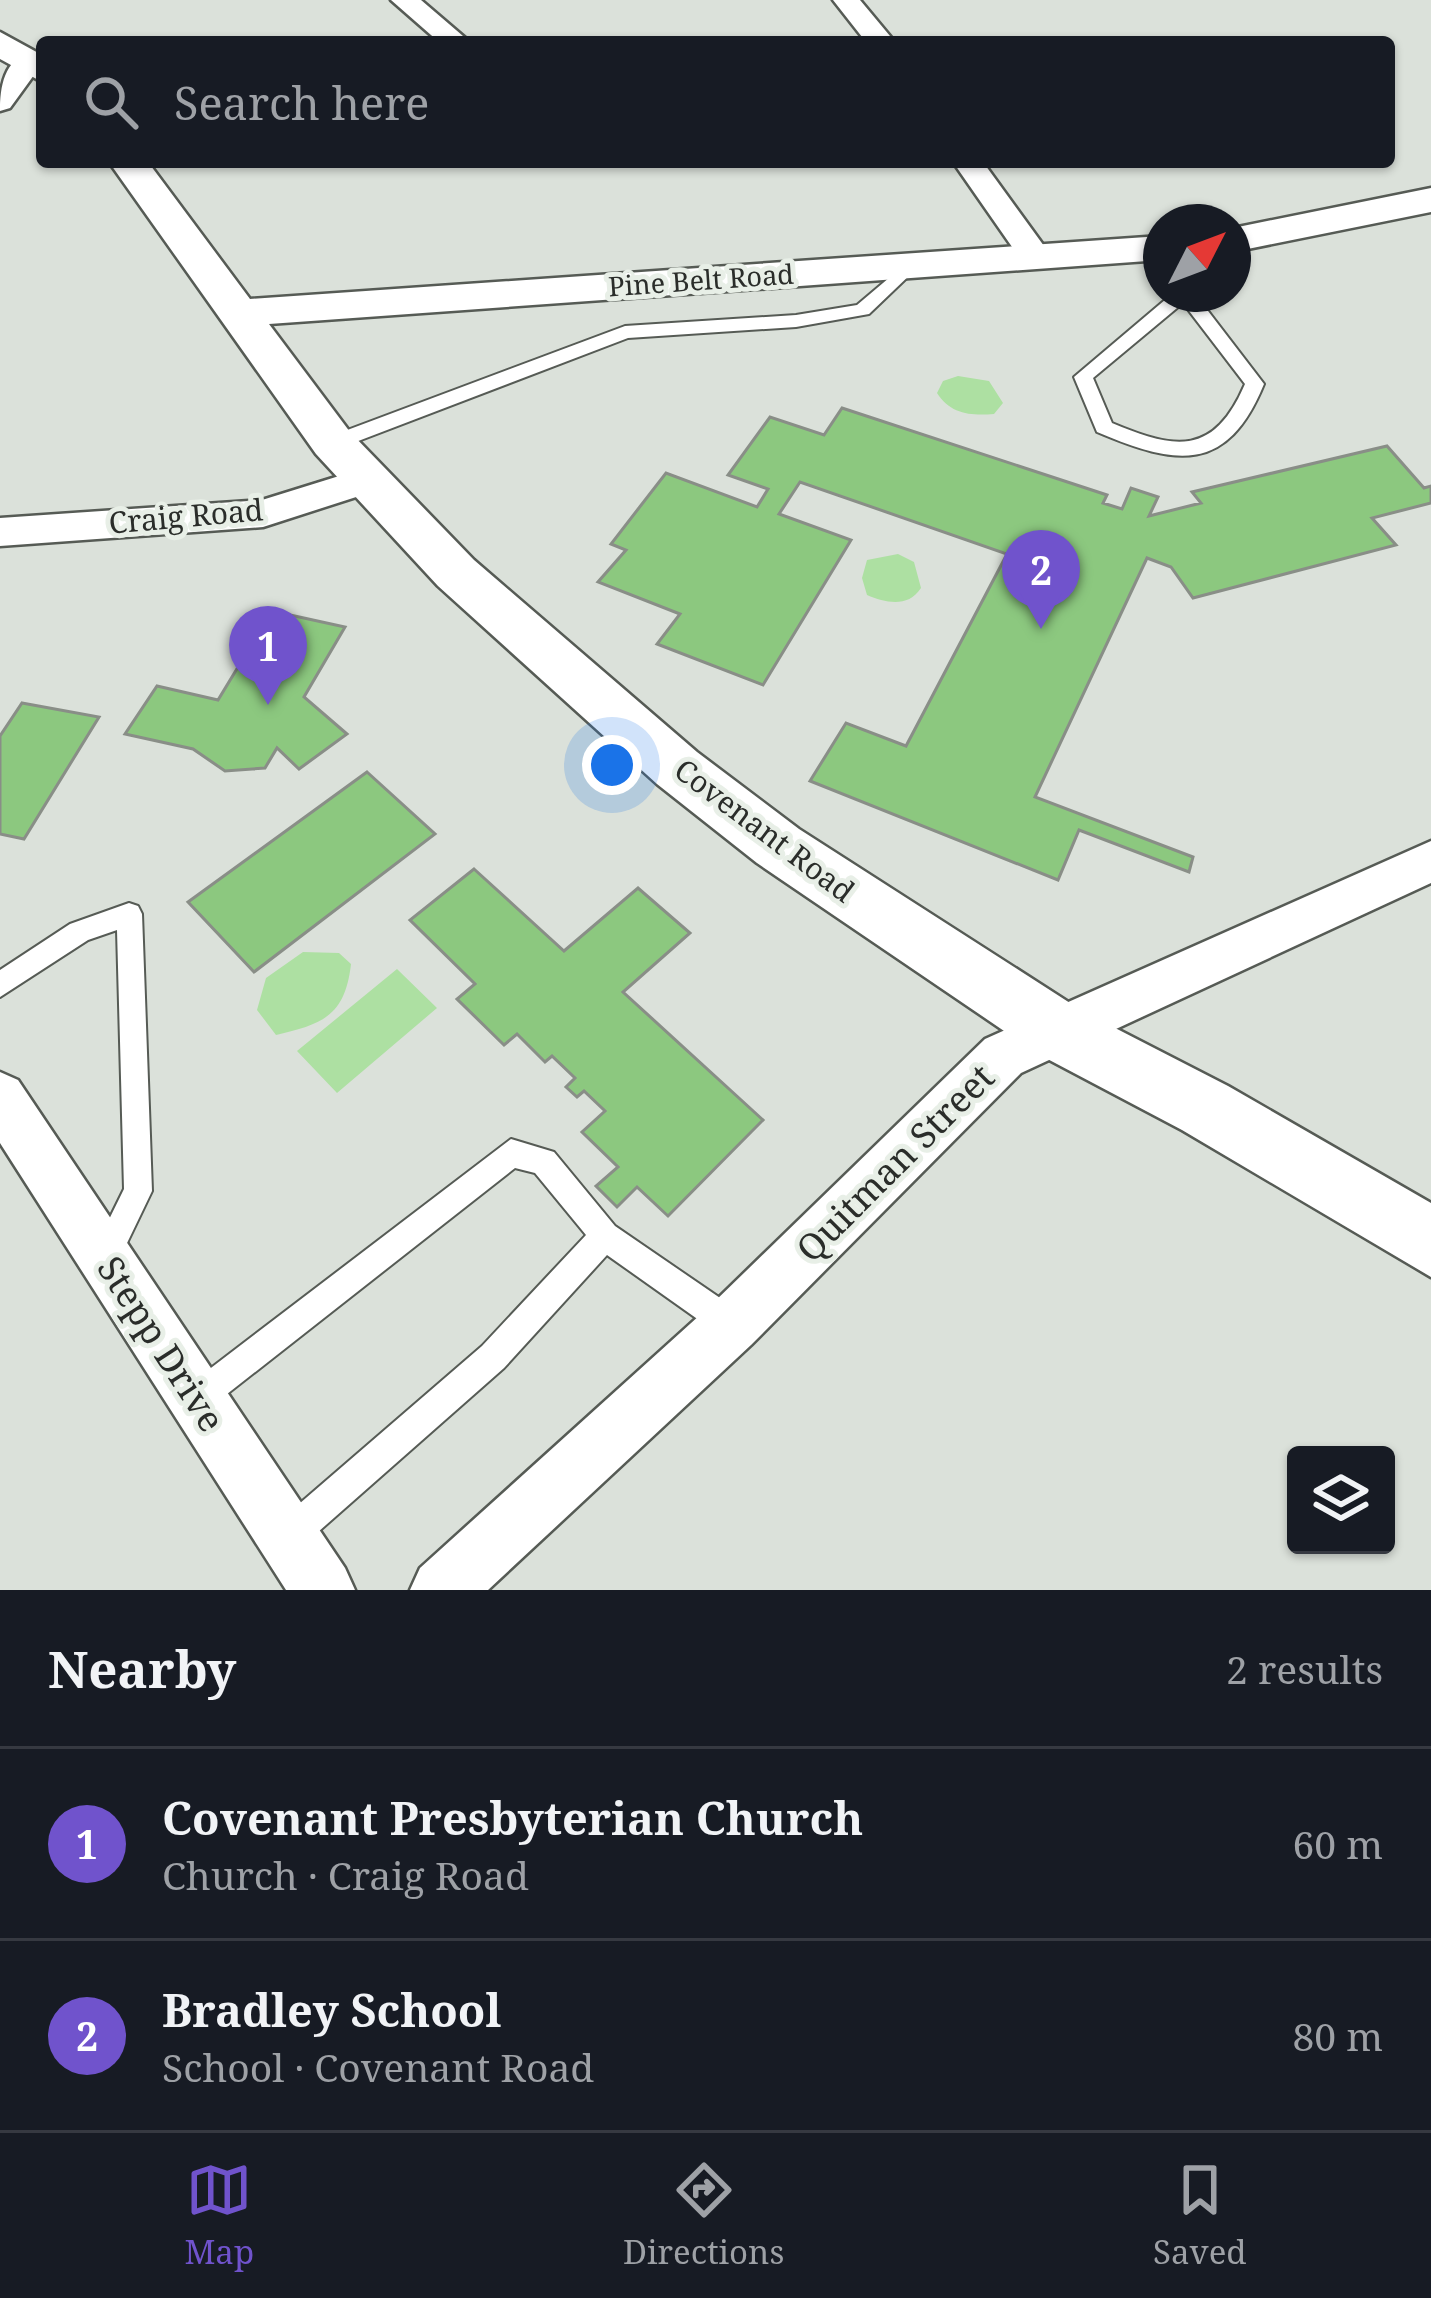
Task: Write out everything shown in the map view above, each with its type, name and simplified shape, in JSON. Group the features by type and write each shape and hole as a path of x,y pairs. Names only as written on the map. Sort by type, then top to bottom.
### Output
{"street":[{"path":"404,0 449,36"},
{"path":"846,0 875,36"},
{"path":"0,102 24,58"},
{"name":"Covenant Road","path":"132,168 351,462 456,574 677,768 778,846 1061,1033 1205,1108 1431,1242"},
{"path":"972,168 1036,257"},
{"path":"1251,236 1431,200"},
{"name":"Pine Belt Road","path":"240,313 1143,253"},
{"name":"Craig Road","path":"0,532 263,513 351,462"},
{"name":"Quitman Street","path":"442,1590 731,1324 1003,1056 1431,861"},
{"name":"Stepp Drive","path":"0,1097 323,1590"}],"lane":[{"path":"351,462 625,332 796,321 863,310 909,266"},
{"path":"1184,294 1256,384 1244,418 1227,438 1191,449 1147,447 1104,427 1083,377 1184,294"},
{"path":"0,985 79,932 129,914 138,1191 105,1258"},
{"path":"197,1398 511,1153 544,1162 605,1236 731,1324"},
{"path":"287,1536 493,1357 605,1236"}],"green space":[{"path":"958,376 989,381 1003,403 994,414 955,409 937,393 943,381"},
{"path":"898,554 914,562 921,588 903,601 867,595 862,578 867,560"},
{"path":"303,952 339,953 351,964 348,982 329,1015 276,1035 257,1010 266,978"},
{"path":"397,969 437,1008 337,1093 297,1051"}],"building":[{"path":"842,408 1107,495 1103,503 1122,509 1131,488 1158,497 1149,516 1201,503 1192,492 1387,446 1424,488 1431,486 1431,503 1372,518 1396,545 1193,598 1171,567 1147,558 1035,797 1193,857 1189,872 1079,830 1058,880 810,781 846,723 906,746 1007,554 800,482 779,514 851,540 763,685 657,644 680,614 598,582 626,550 611,544 666,473 757,507 768,489 728,475 770,417 824,435"},
{"path":"272,611 345,627 304,697 347,734 299,769 277,748 265,768 225,771 193,749 125,734 157,686 218,700"},
{"path":"22,703 99,717 24,839 0,834 0,736"},
{"path":"367,772 435,834 254,972 188,902"},
{"path":"474,869 564,951 638,888 690,933 623,992 763,1120 668,1216 637,1187 617,1207 596,1186 618,1167 582,1132 605,1111 584,1091 577,1097 566,1087 575,1078 552,1056 545,1062 517,1034 504,1045 457,999 475,984 410,920"}],"place":[{"name":"Bradley School","path":"1041,629"},
{"name":"Covenant Presbyterian Church","path":"268,705"}]}
